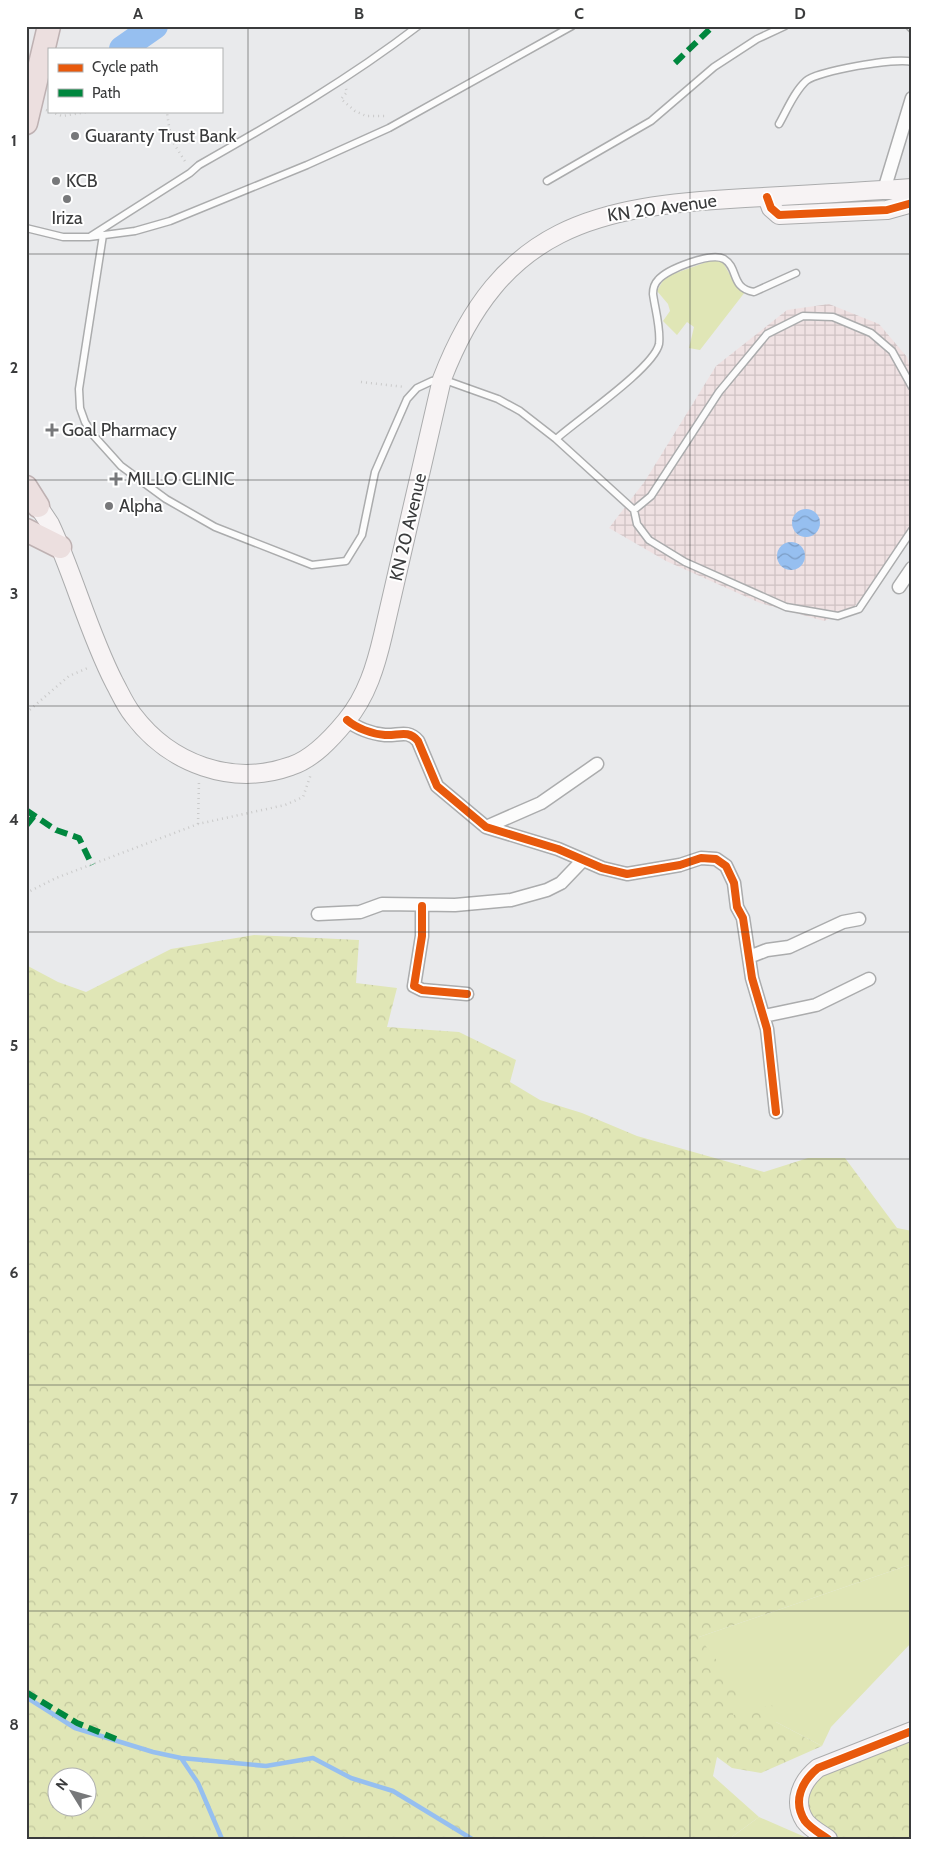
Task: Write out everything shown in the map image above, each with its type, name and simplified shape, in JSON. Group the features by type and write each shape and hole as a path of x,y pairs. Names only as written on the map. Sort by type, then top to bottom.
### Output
{"highway":[{"path":"31,105 49,26"},
{"path":"26,487 32,502"},
{"path":"26,530 60,547"}],"main road":[{"name":"KN 20 Avenue","path":"32,502 50,524 103,661 133,716 161,744 194,765 223,773 263,774 292,766 313,754 348,720 367,689 376,664 442,379 456,344 488,292 514,265 555,236 584,222 641,208 712,200 912,188"},
{"path":"767,197 771,208 779,214 887,210 912,203"},
{"path":"828,1839 806,1822 800,1806 799,1791 808,1777 818,1768 833,1761 912,1731"}],"street":[{"path":"884,190 912,98"},
{"path":"899,587 912,568"},
{"path":"348,720 365,730 385,735 405,732 413,735 418,741 437,786 486,826 558,848 583,860 627,874 680,865 702,858 716,859 726,866 734,883 752,978 764,1016 776,1112"},
{"path":"486,826 541,803 564,789 597,764"},
{"path":"318,914 360,912 382,904 422,906 478,904 511,900 548,890 561,882 583,860"},
{"path":"422,906 422,936 414,986 422,990 467,994"},
{"path":"749,957 767,950 789,947 843,922 859,919"},
{"path":"764,1016 816,1005 869,979"}],"lane":[{"path":"89,237 190,173 199,164 342,81 418,26"},
{"path":"26,228 63,237 89,237 135,231 218,203 307,165 403,120 572,26"},
{"path":"547,181 651,121 714,67 757,39 785,26"},
{"path":"909,26 912,29"},
{"path":"779,124 800,88 815,74 885,62 906,60 912,62"},
{"path":"103,235 79,389 80,408 85,422 94,436 122,466 166,500 215,527 312,565 346,561 362,535 375,472 407,399 417,388 432,381 442,379 498,399 520,411 556,439 634,510 637,524 648,540 685,562 786,607 838,616 859,609 912,530"},
{"path":"556,439 635,374 653,356 659,343 652,294 654,287 666,273 679,266 712,257 722,258 729,264 738,284 742,288 754,292 796,273"},
{"path":"634,510 651,496 719,392 768,334 803,316 833,317 871,333 892,351 912,387"}],"path":[{"path":"342,81 347,92 342,100 355,111 366,116 384,115 403,120"},
{"path":"31,105 48,111"},
{"path":"51,112 62,116 88,112"},
{"path":"166,112 171,139 190,173"},
{"path":"361,382 417,388"},
{"path":"26,712 69,676 103,661"},
{"path":"26,893 56,878 198,824 285,805 303,797 310,780 313,754"},
{"path":"194,765 200,783 198,824"}],"shaded area":[{"path":"829,304 879,324 907,357 912,377 912,526 904,545 851,611 824,621 760,603 666,561 609,528 645,481 716,366 787,310"}],"green space":[{"path":"712,260 722,261 737,287 745,292 700,350 689,348 694,327 687,322 677,335 663,321 670,311 668,304 657,291 665,277"},
{"path":"254,935 359,940 356,983 397,988 387,1027 459,1032 516,1060 510,1082 540,1100 582,1113 637,1136 764,1172 808,1158 845,1158 897,1228 912,1231 912,1564 699,1637 739,1690 733,1715 772,1705 776,1722 822,1746 761,1773 732,1768 717,1757 713,1776 759,1817 729,1839 26,1839 26,965 58,982 86,992 171,949"},
{"path":"912,1564 912,1642 831,1727 822,1746 776,1722 733,1715 699,1637"},
{"path":"912,1741 912,1839 834,1839 809,1813 807,1785 815,1778"},
{"path":"759,1817 805,1837 807,1839 729,1839"}],"water":[{"path":"806,509 816,513 820,523 816,533 806,537 796,533 792,523 796,513"},
{"path":"791,542 801,546 805,556 801,566 791,570 781,566 777,556 781,546"}],"waterway":[{"path":"123,48 155,26"},
{"path":"26,1697 75,1728 153,1752 181,1758 266,1766 313,1758 351,1778 393,1791 472,1839"},
{"path":"181,1758 198,1783 222,1839"}],"marked path":[{"path":"675,63 713,26"},
{"path":"26,810 56,830 79,838 92,865"},
{"path":"26,826 34,816"},
{"path":"26,1692 77,1723 116,1739"}],"cycle path":[{"path":"767,197 771,208 779,215 887,210 912,203"},
{"path":"347,720 360,728 375,733 385,735 407,734 414,737 418,741 437,786 486,827 558,849 602,868 627,874 680,865 701,858 716,859 726,866 734,883 737,907 743,918 752,978 767,1029 776,1112"},
{"path":"422,906 422,936 414,986 422,990 467,994"},
{"path":"828,1839 810,1826 801,1814 799,1799 807,1779 818,1768 912,1731"}],"place":[{"name":"Guaranty Trust Bank","path":"75,136"},
{"name":"KCB","path":"56,181"},
{"name":"Iriza","path":"67,199"},
{"name":"Goal Pharmacy","path":"52,430"},
{"name":"MILLO CLINIC","path":"116,479"},
{"name":"Alpha","path":"109,506"}]}
